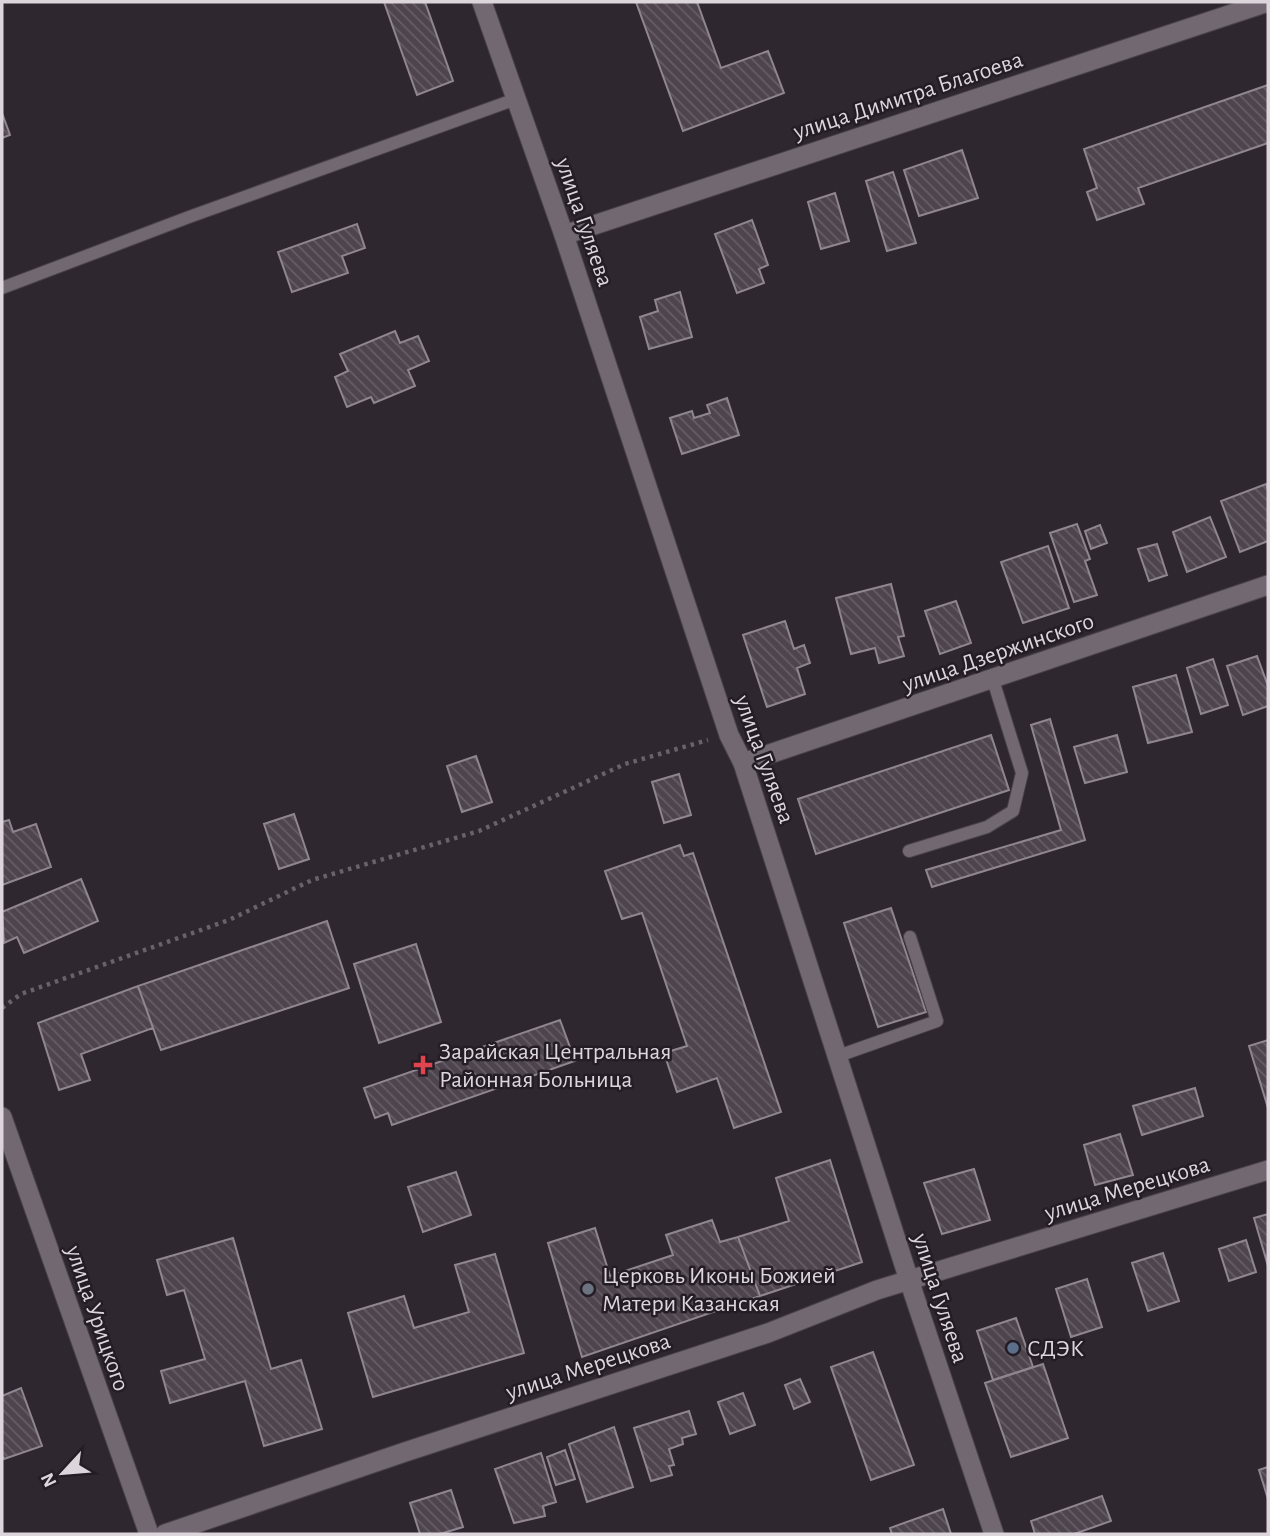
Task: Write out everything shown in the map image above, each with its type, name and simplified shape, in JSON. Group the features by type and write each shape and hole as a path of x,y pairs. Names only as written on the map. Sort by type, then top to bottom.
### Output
{"street":[{"name":"улица Гуляева","path":"482,2 564,235 729,735 743,763 909,1280 994,1534"},
{"name":"улица Димитра Благоева","path":"564,235 1268,2"},
{"name":"улица Дзержинского","path":"743,763 1268,585"},
{"name":"улица Урицкого","path":"2,1116 149,1534"},
{"name":"улица Мерецкова","path":"165,1534 428,1444 768,1333 909,1280 1268,1170"}],"lane":[{"path":"2,288 189,217 516,99"},
{"path":"909,851 987,827 1013,811 1022,773 993,680"},
{"path":"838,1055 937,1021 910,937"}],"path":[{"path":"2,1008 21,994 229,920 312,880 479,831 625,764 729,735"}],"building":[{"path":"384,2 425,2 453,81 417,95"},
{"path":"636,2 697,2 721,68 768,51 784,93 683,131"},
{"path":"1268,85 1268,143 1138,188 1144,204 1097,220 1087,192 1097,188 1084,149"},
{"path":"2,113 10,135 2,138"},
{"path":"962,150 978,198 919,216 904,170"},
{"path":"893,172 916,243 887,251 866,181"},
{"path":"835,193 849,241 821,249 808,202"},
{"path":"752,220 768,265 759,269 764,283 737,293 715,234"},
{"path":"357,224 365,248 342,256 348,273 292,292 278,252"},
{"path":"680,292 692,337 649,349 640,317 658,311 655,300"},
{"path":"395,331 400,343 418,336 429,361 408,370 415,386 374,403 371,397 347,407 335,377 348,371 340,354"},
{"path":"727,398 739,435 682,454 670,418 692,411 694,418 710,413 707,405"},
{"path":"1266,484 1268,541 1240,552 1221,501"},
{"path":"1210,517 1226,557 1187,572 1173,532"},
{"path":"1077,524 1090,559 1085,561 1097,595 1074,602 1050,533"},
{"path":"1100,525 1107,543 1091,549 1085,531"},
{"path":"1157,544 1167,575 1149,581 1138,549"},
{"path":"1048,546 1069,608 1023,623 1001,562"},
{"path":"891,584 904,636 898,637 904,656 879,663 875,648 851,654 836,598"},
{"path":"956,601 971,643 940,654 925,611"},
{"path":"785,621 794,649 804,645 810,663 797,668 805,694 767,707 743,635"},
{"path":"1257,656 1268,686 1268,706 1243,715 1227,666"},
{"path":"1213,659 1228,705 1201,714 1187,668"},
{"path":"1176,675 1192,732 1148,743 1133,687"},
{"path":"1050,719 1085,840 932,887 926,870 1061,830 1031,725"},
{"path":"991,735 1009,790 816,854 798,799"},
{"path":"1117,735 1127,772 1085,783 1074,747"},
{"path":"476,756 492,802 462,812 447,766"},
{"path":"679,774 691,815 664,823 652,782"},
{"path":"294,814 309,859 279,869 264,824"},
{"path":"9,820 13,832 36,824 51,867 2,885 2,822"},
{"path":"680,845 684,856 693,853 781,1112 734,1128 717,1078 677,1092 664,1053 687,1046 642,913 622,919 605,871"},
{"path":"81,879 98,921 24,953 17,937 4,943 2,912"},
{"path":"891,908 926,1012 878,1027 844,923"},
{"path":"327,921 349,988 161,1050 138,986"},
{"path":"416,944 441,1022 379,1043 354,964"},
{"path":"138,986 153,1028 81,1054 90,1080 59,1090 38,1023"},
{"path":"560,1020 575,1061 392,1125 388,1113 375,1118 364,1088"},
{"path":"1268,1040 1268,1108 1249,1046"},
{"path":"1195,1088 1203,1116 1142,1135 1133,1106"},
{"path":"1120,1134 1133,1175 1095,1185 1084,1145"},
{"path":"830,1160 862,1262 760,1296 738,1237 789,1221 776,1178"},
{"path":"974,1169 990,1220 942,1234 924,1183"},
{"path":"456,1172 471,1215 423,1232 408,1187"},
{"path":"1268,1214 1268,1266 1254,1218"},
{"path":"712,1220 720,1242 738,1237 760,1296 582,1357 548,1243 595,1228 610,1276 673,1255 666,1235"},
{"path":"233,1238 271,1369 301,1360 322,1429 264,1446 245,1381 170,1403 161,1371 205,1359 184,1290 167,1295 157,1260"},
{"path":"1246,1240 1256,1272 1229,1281 1219,1249"},
{"path":"1163,1253 1179,1301 1148,1311 1132,1263"},
{"path":"495,1254 524,1353 373,1397 348,1313 404,1296 414,1328 469,1312 455,1265"},
{"path":"1087,1279 1102,1327 1071,1337 1056,1289"},
{"path":"1016,1318 1033,1367 993,1380 977,1331"},
{"path":"873,1352 914,1465 871,1480 831,1367"},
{"path":"1043,1364 1068,1438 1011,1457 985,1383"},
{"path":"800,1379 810,1402 794,1409 785,1385"},
{"path":"21,1388 42,1446 4,1459 2,1396"},
{"path":"743,1393 755,1425 730,1434 718,1402"},
{"path":"689,1411 696,1434 682,1438 683,1444 669,1449 674,1465 669,1466 672,1475 651,1481 634,1428"},
{"path":"614,1427 633,1487 587,1502 569,1444"},
{"path":"565,1450 575,1479 556,1485 547,1457"},
{"path":"541,1453 556,1502 543,1506 545,1516 514,1523 495,1469"},
{"path":"1268,1467 1268,1499 1259,1470"},
{"path":"451,1490 463,1527 440,1534 420,1534 410,1503"},
{"path":"1102,1496 1111,1521 1074,1534 1035,1534 1031,1521"},
{"path":"943,1509 951,1534 892,1534 890,1528"}],"place":[{"name":"Зарайская Центральная Районная Больница","path":"423,1065"},
{"name":"Церковь Иконы Божией Матери Казанская","path":"588,1289"},
{"name":"СДЭК","path":"1013,1348"}]}
